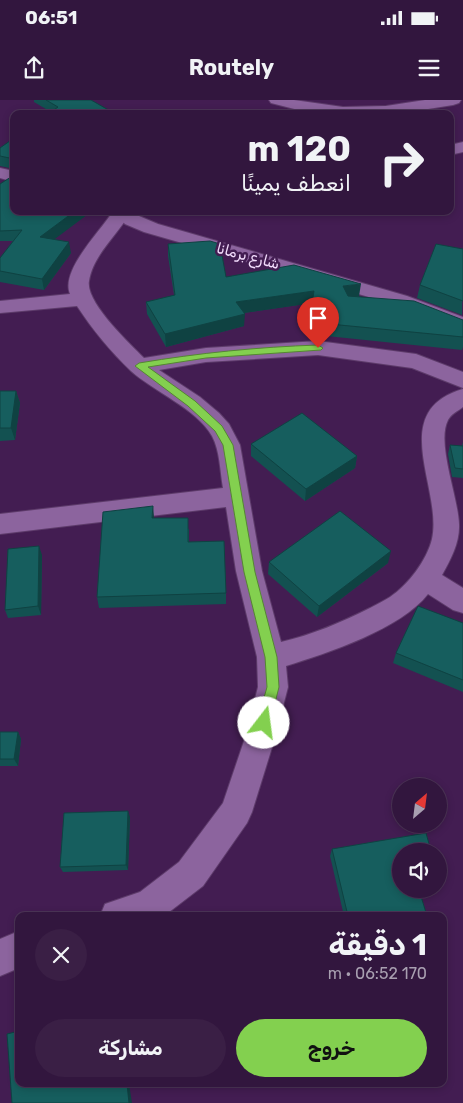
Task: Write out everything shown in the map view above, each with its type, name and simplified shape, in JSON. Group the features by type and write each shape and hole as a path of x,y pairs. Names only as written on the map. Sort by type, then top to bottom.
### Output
{"street":[{"path":"277,100 312,110"},
{"path":"386,110 453,100"},
{"path":"120,215 80,275 77,286 81,300 139,366 191,403 219,428 228,445 249,572 271,657 273,687 259,741 236,812 191,874 149,906 130,912"},
{"name":"شارع برمانا","path":"126,215 132,220 160,231 391,297 425,308 463,325"},
{"path":"0,307 81,300"},
{"path":"139,366 206,355 318,348 416,361 463,381"},
{"path":"271,657 306,649 359,627 404,603 424,578 445,540 446,525 444,498 432,441 433,427 439,415 463,397"},
{"path":"0,524 236,496"},
{"path":"424,578 463,602"},
{"path":"0,958 15,951"}],"building":[{"path":"46,100 91,100 108,110 54,110 58,107"},
{"path":"10,141 10,158 0,156 0,148"},
{"path":"10,178 10,215 70,215 40,237 69,242 42,279 0,271 0,258 22,230 0,231 0,184"},
{"path":"210,241 220,244 226,277 294,265 361,284 343,286 348,296 414,301 463,320 463,337 309,322 314,291 236,302 245,314 165,334 146,302 175,295 168,244"},
{"path":"436,244 463,249 463,301 420,285"},
{"path":"0,391 16,391 11,428 0,428"},
{"path":"302,413 357,456 306,489 251,444"},
{"path":"450,445 463,446 463,469 455,468"},
{"path":"153,506 152,518 188,518 188,542 224,541 226,593 97,597 103,512"},
{"path":"340,511 391,551 319,606 269,562"},
{"path":"39,546 38,606 5,610 8,549"},
{"path":"418,606 463,623 463,680 396,653"},
{"path":"0,732 18,732 14,759 0,759"},
{"path":"128,811 126,865 60,867 64,813"},
{"path":"426,833 429,843 392,843 392,898 422,898 426,912 347,912 332,849"},
{"path":"15,1032 15,1087 127,1087 129,1103 12,1103 7,1034"}],"route":[{"path":"264,723 273,687 271,657 249,572 228,445 219,428 191,403 139,366 206,355 318,348"}]}
